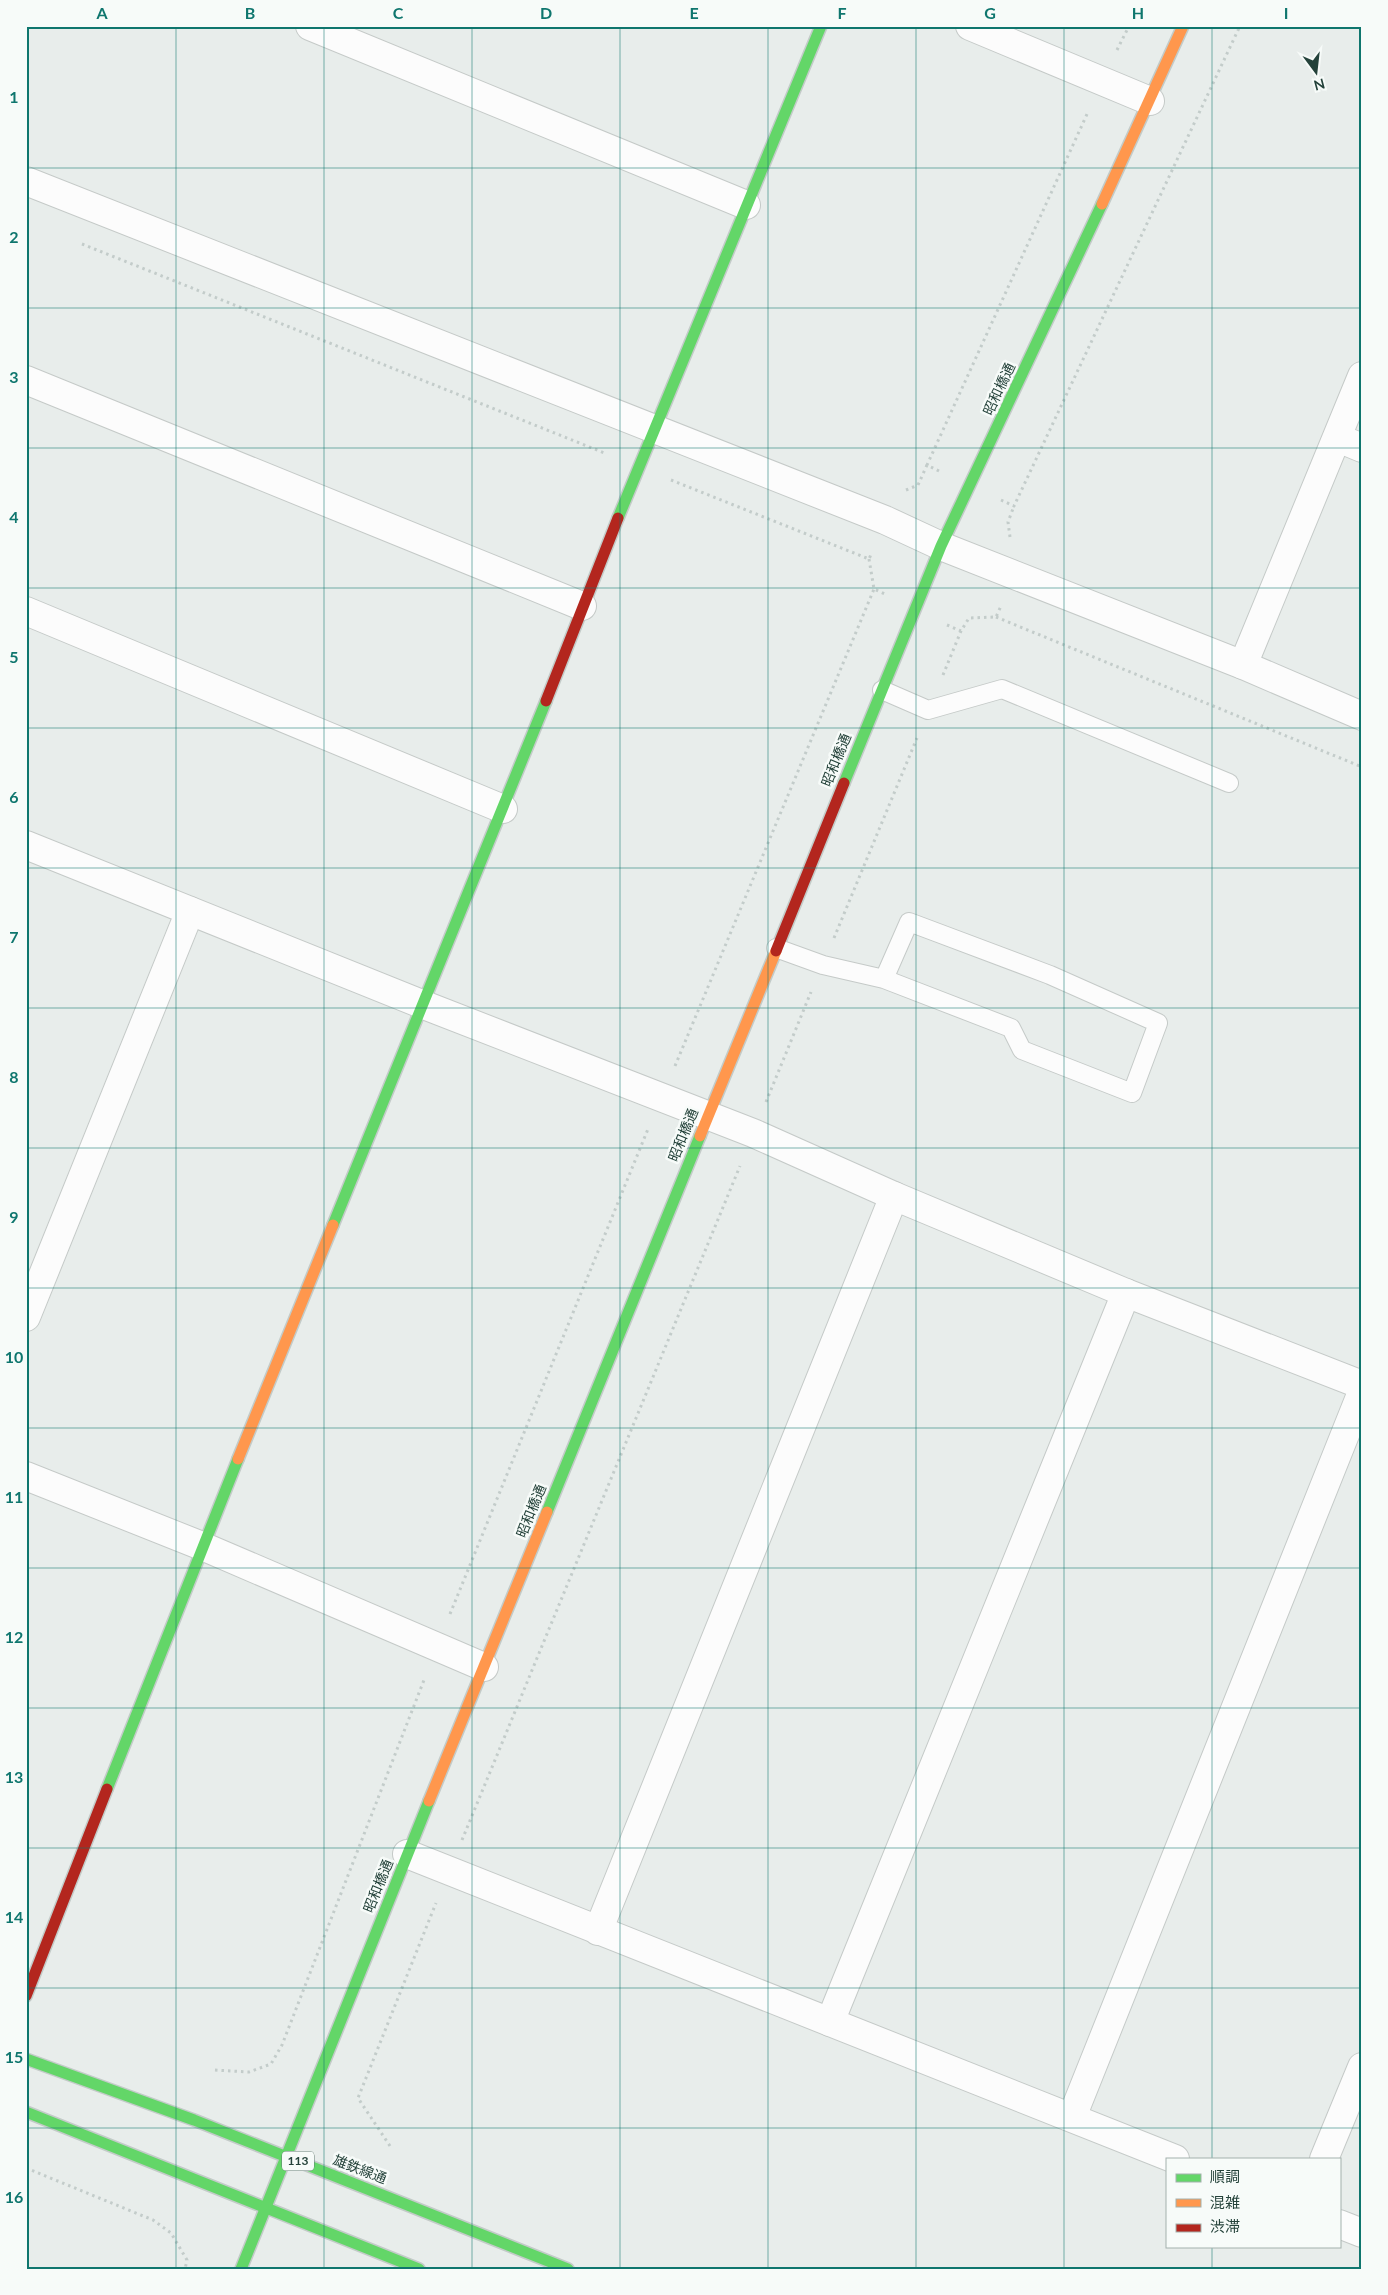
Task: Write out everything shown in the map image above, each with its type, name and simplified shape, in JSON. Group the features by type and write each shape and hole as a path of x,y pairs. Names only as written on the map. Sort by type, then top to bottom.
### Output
{"street":[{"path":"310,26 746,204"},
{"path":"26,1996 202,1546 424,1005 654,429 821,26"},
{"path":"970,26 1150,101"},
{"name":"昭和橋通","path":"241,2269 285,2156 707,1115 941,546 1150,101 1183,26"},
{"path":"26,181 885,520 941,546 1243,665 1362,716"},
{"path":"1243,665 1350,443 1362,376"},
{"path":"26,380 582,606"},
{"path":"26,611 503,809"},
{"path":"26,845 424,1005 753,1133 894,1196 1126,1293 1362,1385"},
{"path":"26,1317 190,910"},
{"path":"598,1931 894,1196"},
{"path":"830,2022 1126,1293"},
{"path":"1072,2117 1362,1392"},
{"path":"26,1476 202,1546 484,1667"},
{"path":"407,1854 1173,2158"},
{"name":"雄鉄線通","path":"26,2059 285,2156 568,2269"},
{"path":"1324,2158 1362,2067"},
{"path":"26,2112 419,2269"},
{"path":"1340,2224 1362,2233"}],"lane":[{"path":"882,690 928,710 1002,689 1229,783"},
{"path":"776,948 823,965 884,979 1011,1028 1022,1050 1132,1093 1158,1023 1050,975 909,922 884,979"}],"path":[{"path":"1129,26 1102,81 927,465 1014,506 1240,26"},
{"path":"81,243 869,559 885,520"},
{"path":"215,2070 249,2072 271,2064 282,2045 437,1647 662,1097 874,589"},
{"path":"996,617 1362,766"},
{"path":"390,2146 358,2098 449,1871 961,631"},
{"path":"26,2168 153,2220 172,2233 187,2260 185,2269"}],"traffic: fast":[{"path":"618,518 821,26"},
{"path":"844,783 941,546 1102,204"},
{"path":"333,1225 546,701"},
{"path":"547,1512 700,1136"},
{"path":"107,1789 238,1459"},
{"path":"241,2269 429,1801"},
{"path":"26,2059 194,2120 568,2269"},
{"path":"26,2112 419,2269"}],"traffic: slow":[{"path":"1102,204 1183,26"},
{"path":"700,1136 776,951"},
{"path":"238,1459 333,1225"},
{"path":"429,1801 547,1512"}],"traffic: jam":[{"path":"546,701 618,518"},
{"path":"776,951 844,783"},
{"path":"26,1996 107,1789"}]}
